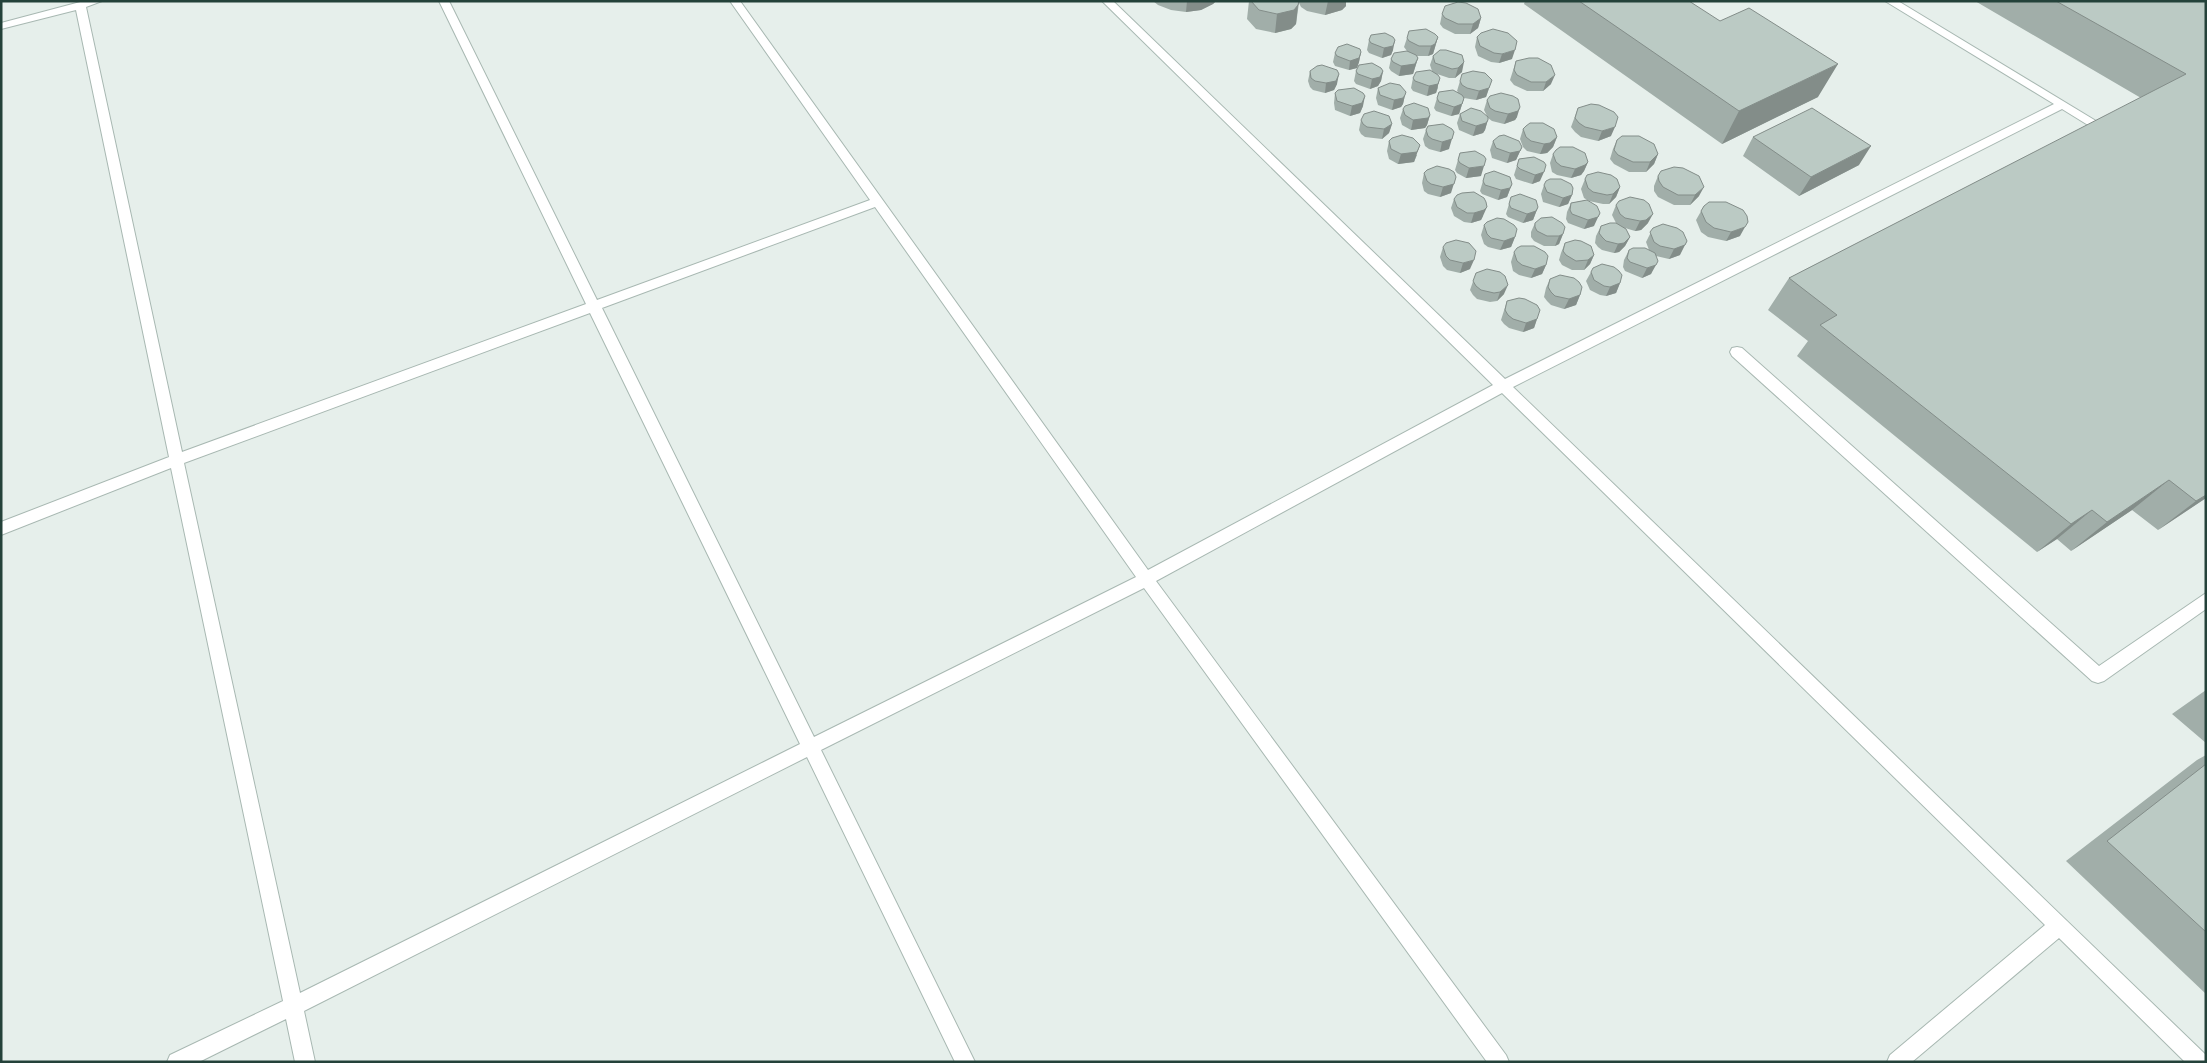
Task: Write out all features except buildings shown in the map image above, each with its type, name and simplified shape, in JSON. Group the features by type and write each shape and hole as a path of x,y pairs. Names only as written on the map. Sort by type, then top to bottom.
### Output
{"lane":[{"path":"1,26 97,1"},
{"path":"444,1 965,1062"},
{"path":"735,1 1146,579 1498,1062"},
{"path":"1107,1 2199,1062"},
{"path":"1890,1 2100,128"},
{"path":"80,6 305,1062"},
{"path":"177,1062 293,1006 1146,579 1503,386 2062,104"},
{"path":"1,529 178,459 877,202"},
{"path":"1737,352 2098,676 2206,600"},
{"path":"1897,1062 2059,926"}]}
